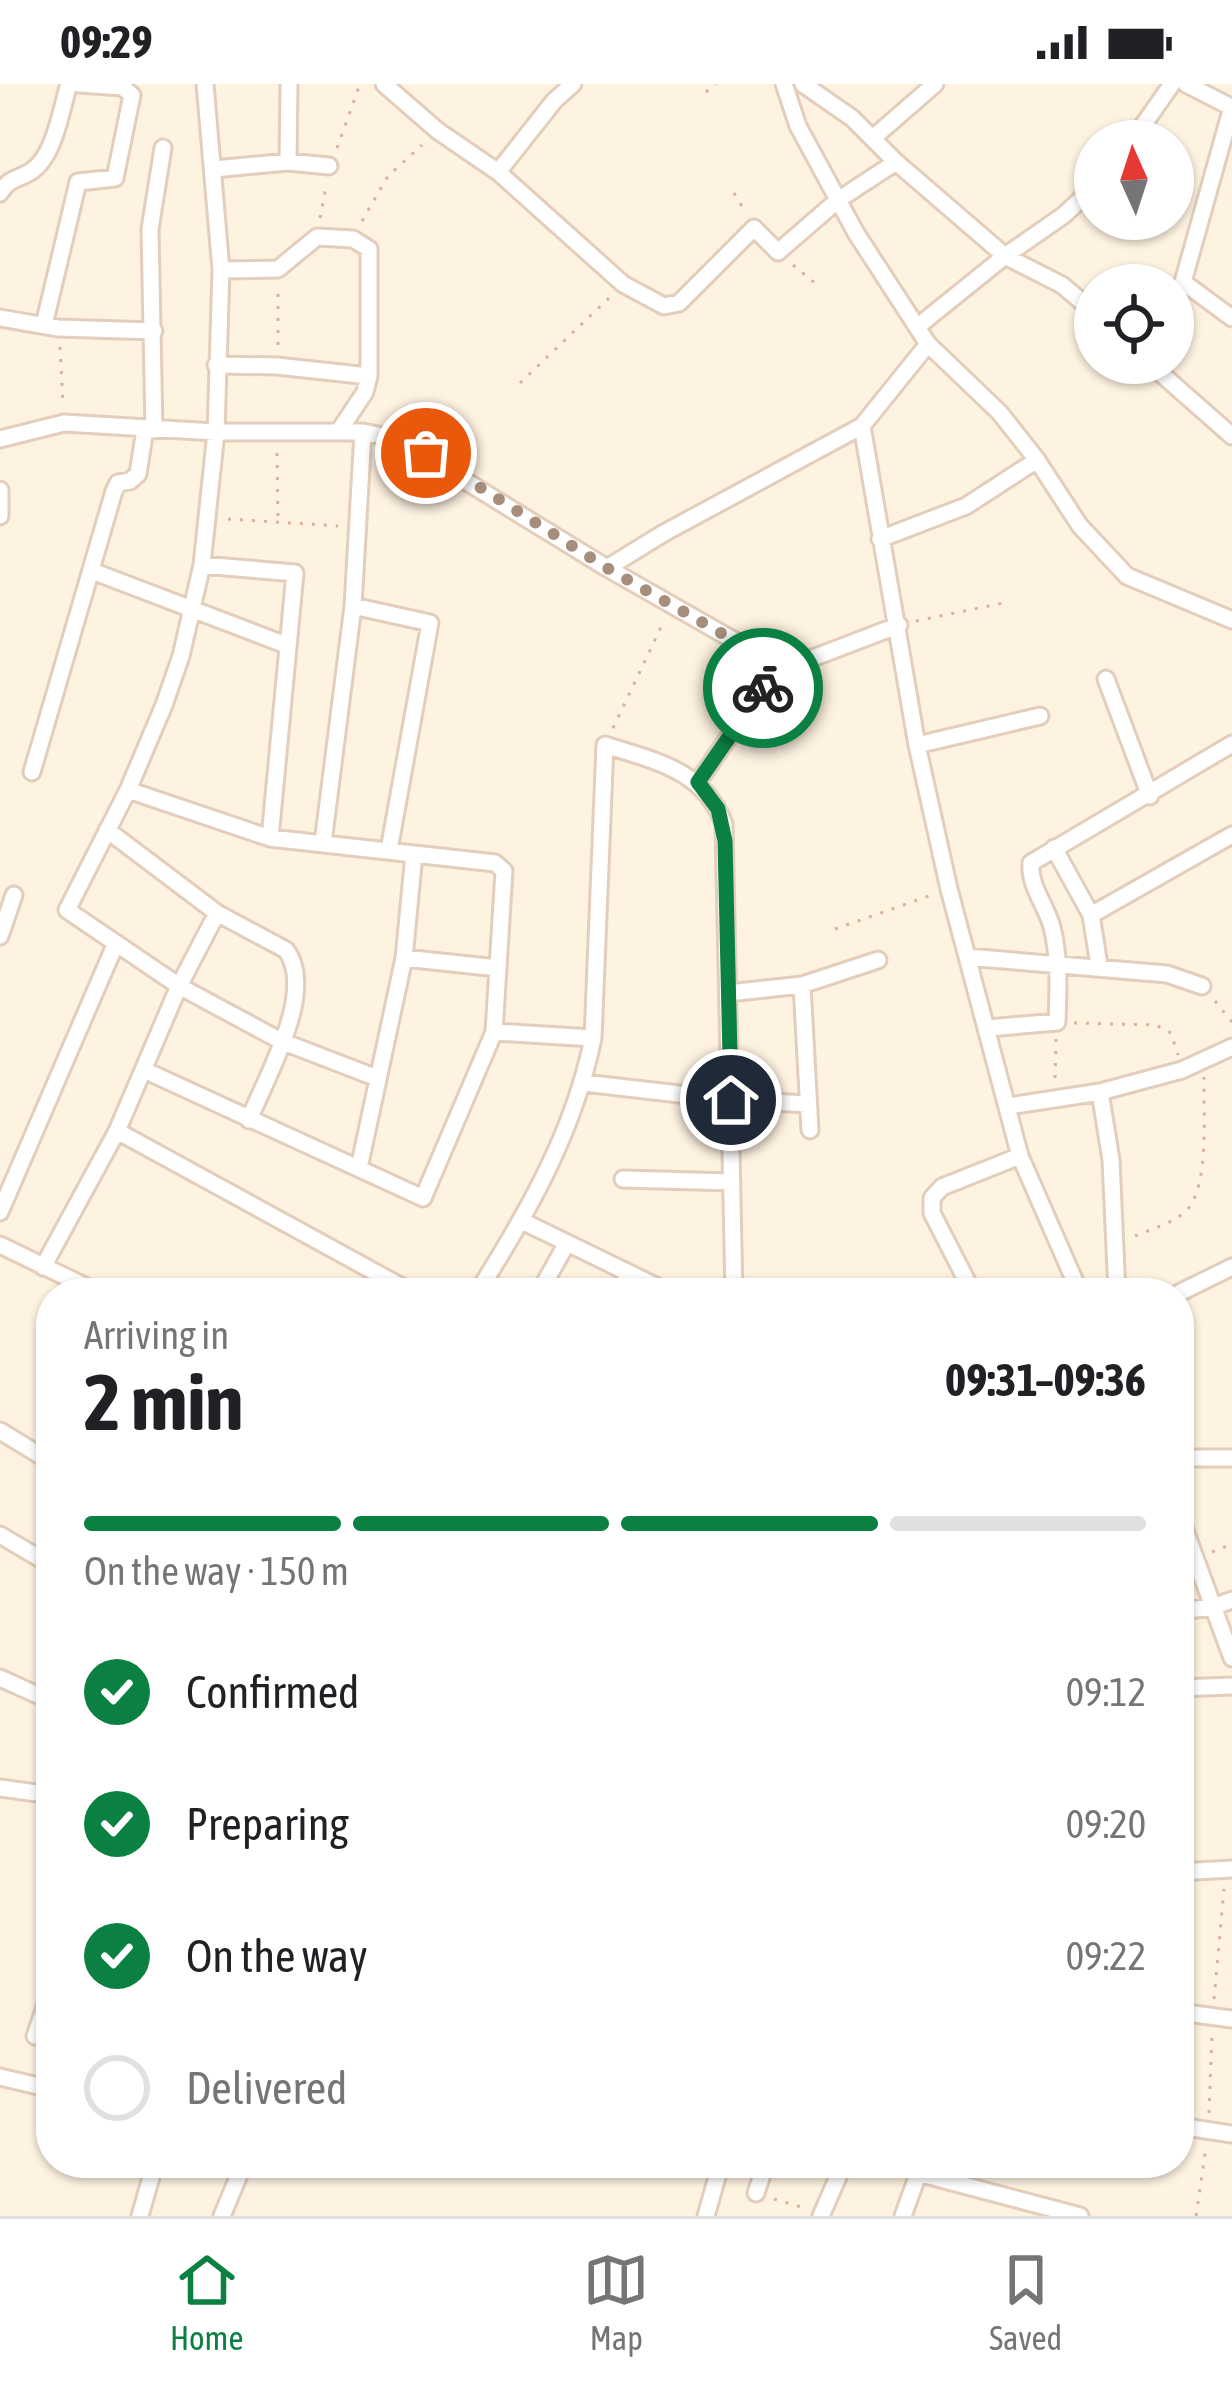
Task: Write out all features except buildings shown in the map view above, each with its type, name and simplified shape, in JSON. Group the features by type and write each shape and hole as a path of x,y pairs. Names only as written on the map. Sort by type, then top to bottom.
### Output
{"street":[{"path":"0,194 15,177 32,172 50,146 69,84"},
{"path":"51,327 78,182 115,178 132,94 129,88 79,84"},
{"path":"205,84 221,269 216,432 202,565 164,705 128,790 66,905 72,916 179,986 281,1041 377,1078"},
{"path":"288,162 290,84"},
{"path":"384,84 498,172 623,284 664,306 679,303 754,228 778,252 838,200 896,162"},
{"path":"498,172 573,84"},
{"path":"784,84 798,126 838,200 916,327 1000,413 1080,526 1126,576 1232,620"},
{"path":"803,84 874,137 896,162 1005,256 1074,295"},
{"path":"874,137 935,84"},
{"path":"1147,120 1172,84"},
{"path":"1186,84 1232,107 1188,264"},
{"path":"32,772 118,483 138,474 149,429 154,331 150,229 163,148"},
{"path":"214,169 288,162 329,166"},
{"path":"916,327 1074,206"},
{"path":"221,269 278,269 317,237 353,239 369,249 369,376 339,431"},
{"path":"1194,290 1232,317"},
{"path":"0,318 51,327 154,331"},
{"path":"607,568 862,426 928,344"},
{"path":"216,365 369,376"},
{"path":"1173,384 1232,436"},
{"path":"0,440 64,423 216,432 363,432 397,439 607,568 784,669"},
{"path":"862,426 917,745 949,889 1020,1156 1073,1278"},
{"path":"323,843 353,606 363,432"},
{"path":"880,538 966,506 1037,460"},
{"path":"0,490 0,516"},
{"path":"202,565 295,573 270,838"},
{"path":"92,571 286,645"},
{"path":"353,606 430,623 389,850"},
{"path":"698,782 759,692 784,669 899,625"},
{"path":"1106,679 1150,796"},
{"path":"917,745 1040,716"},
{"path":"988,1028 1057,1022 1059,963 1051,923 1030,867 1054,848 1232,744"},
{"path":"486,1278 522,1221 574,1115 584,1083 593,1038 605,745 668,765 698,782 724,824 734,1278"},
{"path":"128,790 270,838 495,863 504,871 494,1032 426,1196 418,1197 145,1070"},
{"path":"107,830 217,913 286,950 292,959 297,988 248,1120"},
{"path":"1091,915 1232,835"},
{"path":"1054,848 1091,915 1099,965"},
{"path":"359,1168 404,958 414,854"},
{"path":"0,936 14,895"},
{"path":"43,1267 117,1131 179,986 217,913"},
{"path":"0,1212 116,943"},
{"path":"967,957 1099,965 1167,974 1202,986"},
{"path":"404,958 498,968"},
{"path":"728,993 802,985 878,960"},
{"path":"802,985 810,1130"},
{"path":"494,1032 593,1038"},
{"path":"1009,1106 1100,1092 1182,1070 1232,1047"},
{"path":"584,1083 808,1104"},
{"path":"1100,1092 1111,1160 1117,1278"},
{"path":"117,1131 386,1278"},
{"path":"965,1278 932,1213 932,1198 942,1187 1020,1156"},
{"path":"623,1179 732,1182"},
{"path":"522,1221 637,1278"},
{"path":"547,1278 567,1243"},
{"path":"0,1245 67,1278"},
{"path":"1194,1286 1232,1268"},
{"path":"626,1278 628,1274"},
{"path":"0,1430 36,1453"},
{"path":"1194,1457 1232,1458"},
{"path":"0,1535 36,1556"},
{"path":"1194,1554 1232,1658"},
{"path":"1194,1609 1232,1600"},
{"path":"0,1678 36,1694"},
{"path":"1194,1687 1232,1686"},
{"path":"0,1788 36,1793"},
{"path":"1194,1871 1229,1869"},
{"path":"1194,2013 1232,2019"},
{"path":"0,2078 36,2086"},
{"path":"1194,2129 1232,2134"},
{"path":"140,2216 151,2178"},
{"path":"222,2216 238,2178"},
{"path":"706,2216 717,2178"},
{"path":"756,2193 761,2178"},
{"path":"822,2215 838,2178"},
{"path":"903,2216 916,2178"},
{"path":"953,2178 1080,2216"}],"path":[{"path":"317,237 329,166 360,84"},
{"path":"706,92 716,84"},
{"path":"353,239 388,176 439,131"},
{"path":"734,193 754,228"},
{"path":"778,252 816,284"},
{"path":"278,269 278,366"},
{"path":"520,382 623,284"},
{"path":"51,327 64,423"},
{"path":"277,429 278,523"},
{"path":"208,518 360,527"},
{"path":"899,625 1008,602"},
{"path":"605,745 672,605"},
{"path":"835,929 949,889"},
{"path":"1202,986 1232,1022"},
{"path":"1055,1097 1057,1022 1164,1028 1171,1033 1182,1070"},
{"path":"1117,1244 1190,1207 1200,1183 1204,1059"},
{"path":"1196,2216 1208,2132 1212,2015 1229,1869"},
{"path":"756,2193 822,2215"}],"way so far":[{"path":"426,453 556,538 784,669 763,688"}],"route":[{"path":"731,1100 724,824 698,782 763,688"}]}
